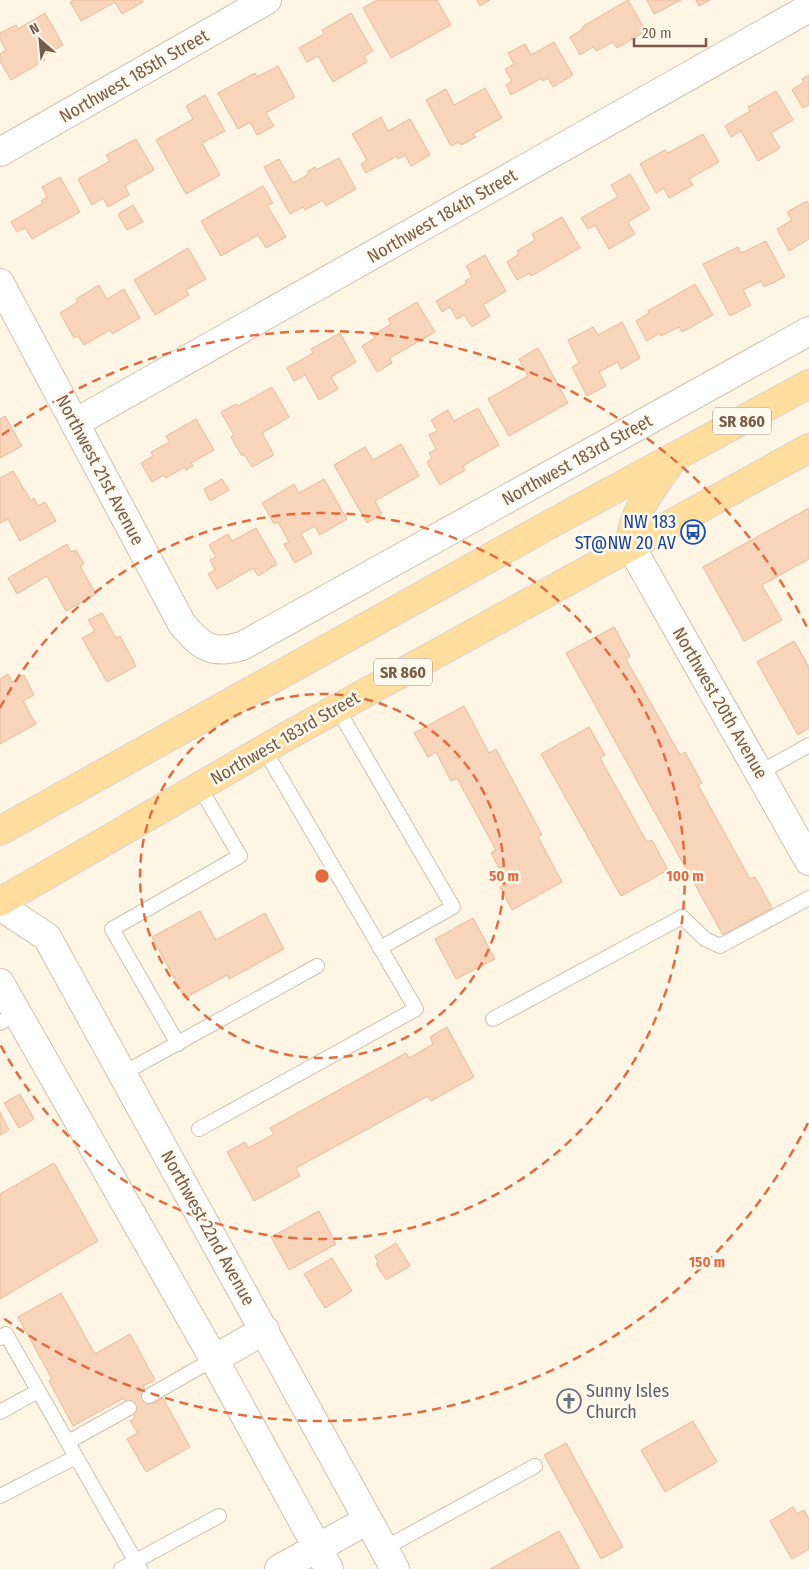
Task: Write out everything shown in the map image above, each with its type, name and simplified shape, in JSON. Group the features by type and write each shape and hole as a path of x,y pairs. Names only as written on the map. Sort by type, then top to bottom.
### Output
{"main road":[{"name":"SR 860","path":"0,831 809,384"},
{"name":"Northwest 183rd Street","path":"0,902 337,708 809,448"},
{"path":"630,545 631,528 638,508 675,457"}],"street":[{"name":"Northwest 185th Street","path":"0,152 267,0"},
{"name":"Northwest 184th Street","path":"75,424 809,8"},
{"name":"Northwest 21st Avenue","path":"0,283 182,624 195,639 211,650"},
{"name":"Northwest 183rd Street","path":"211,650 227,650 242,646 809,332"},
{"name":"Northwest 20th Avenue","path":"630,545 759,773 806,846"},
{"name":"Northwest 22nd Avenue","path":"0,906 47,938 265,1330 389,1559"},
{"path":"0,983 8,1018 214,1359 323,1558"},
{"path":"214,1359 265,1330"},
{"path":"279,1569 323,1558 368,1520"}],"lane":[{"path":"337,708 453,907 380,948"},
{"path":"759,773 809,745"},
{"path":"198,1130 416,1009 264,749"},
{"path":"178,1044 112,930 240,856 200,786"},
{"path":"493,1019 682,917 705,939 720,946 809,898"},
{"path":"122,1074 317,966"},
{"path":"0,1338 6,1334 138,1565"},
{"path":"149,1396 214,1359"},
{"path":"0,1412 38,1391"},
{"path":"68,1442 129,1408"},
{"path":"0,1496 76,1457"},
{"path":"389,1559 535,1466"},
{"path":"121,1569 138,1565 219,1516"}],"building":[{"path":"73,0 142,0 143,2 122,14 115,2 81,21 70,2"},
{"path":"377,0 437,0 451,25 391,58 363,8"},
{"path":"477,0 490,0 480,6"},
{"path":"628,0 646,31 617,48 613,42 596,51 593,47 580,55 570,37 583,29 582,27"},
{"path":"647,0 681,0 654,14"},
{"path":"696,0 710,0 699,6"},
{"path":"45,13 63,45 43,56 45,60 11,80 0,61 0,54 6,50 0,39 0,33 16,25 18,29"},
{"path":"351,13 373,51 364,56 367,62 333,82 318,56 307,62 299,48 324,34 322,30"},
{"path":"554,42 573,75 553,87 548,78 543,81 542,78 511,95 506,85 512,81 505,69 514,64 508,53 525,44 531,55"},
{"path":"278,66 295,97 266,113 274,126 257,135 250,122 238,129 218,93 255,73 257,77"},
{"path":"809,75 809,105 803,108 792,90 804,82 802,79"},
{"path":"485,88 502,118 473,134 476,137 461,145 459,142 451,146 426,100 446,89 454,105"},
{"path":"776,91 793,120 771,133 780,148 758,161 741,131 731,137 725,126 750,111 748,107"},
{"path":"205,95 225,131 202,143 220,175 186,194 156,140 193,119 186,106"},
{"path":"381,117 388,131 410,119 430,155 411,166 405,155 398,159 397,156 366,173 361,164 367,160 352,134"},
{"path":"703,134 719,162 689,179 693,185 669,198 664,188 656,193 640,164 665,150 668,153"},
{"path":"136,139 154,170 125,186 129,195 108,207 103,198 92,205 78,179 110,161 106,155"},
{"path":"339,158 356,189 326,206 323,200 305,210 303,207 290,214 264,167 279,159 293,183 309,174 307,172 315,167 316,170"},
{"path":"630,174 650,209 628,222 635,234 609,249 595,225 588,229 581,218 618,197 611,185"},
{"path":"60,177 80,212 32,239 25,228 17,232 11,222 43,203 41,201 47,197 42,187"},
{"path":"263,186 273,203 267,205 286,237 266,248 258,235 221,256 201,221"},
{"path":"807,201 809,205 809,239 789,251 777,229 792,220 787,212"},
{"path":"133,205 143,222 127,230 118,214"},
{"path":"562,217 580,248 531,276 530,273 517,280 507,262 519,254 517,251 535,240 532,234"},
{"path":"766,241 785,277 764,287 761,281 743,290 751,305 730,316 703,264 738,247 741,253"},
{"path":"188,248 206,279 186,290 189,295 155,315 134,280"},
{"path":"485,255 506,291 483,305 490,316 472,327 464,315 457,319 450,307 442,312 436,301 467,283 465,281 472,277 466,266"},
{"path":"695,284 713,315 682,332 679,327 661,336 660,333 647,341 636,321 649,313 648,311"},
{"path":"99,285 107,299 124,289 140,318 112,334 110,330 84,345 78,336 74,338 60,313 78,302 76,299"},
{"path":"417,302 435,332 390,358 392,363 377,372 362,346 375,338 373,335 391,324 388,319"},
{"path":"622,322 640,358 621,369 618,362 599,372 606,386 587,396 572,367 579,363 568,340 593,327 598,335"},
{"path":"340,333 356,362 331,377 338,389 319,400 305,375 294,381 287,368 313,353 311,349"},
{"path":"538,348 568,403 509,436 488,399 528,376 519,359"},
{"path":"272,387 289,417 262,433 274,455 252,467 244,454 242,456 236,446 231,437 234,435 221,412 236,404 238,406"},
{"path":"478,408 499,445 463,466 465,470 440,485 427,462 432,458 429,453 436,449 429,435 437,431 431,420 448,410 454,421"},
{"path":"5,416 22,446 0,458 0,419"},
{"path":"196,419 214,450 191,463 193,466 186,470 185,467 166,478 164,475 152,482 141,463 153,456 151,452 170,442 166,436"},
{"path":"401,444 419,476 375,501 382,514 367,523 334,465 365,447 373,460"},
{"path":"13,471 31,501 34,498 38,506 45,502 56,521 20,541 8,519 0,523 0,478"},
{"path":"222,479 229,490 210,501 204,489"},
{"path":"324,479 347,519 320,535 315,526 301,534 312,553 295,563 284,544 289,542 278,522 274,524 262,503 294,484 299,493"},
{"path":"809,508 809,559 762,585 782,620 744,641 703,567"},
{"path":"256,528 277,564 258,576 253,568 217,589 208,574 215,570 210,560 216,557 209,545 228,534 232,541"},
{"path":"67,544 71,552 76,550 84,564 80,566 96,594 66,611 47,576 17,594 8,578"},
{"path":"102,613 116,638 120,636 136,666 107,682 82,638 95,631 88,620"},
{"path":"614,627 630,656 626,659 680,755 685,752 702,783 698,785 750,879 755,877 772,908 723,935 566,653"},
{"path":"794,641 809,667 809,728 798,735 757,662"},
{"path":"8,674 12,682 24,675 34,695 23,701 36,724 0,744 0,679"},
{"path":"464,706 489,753 496,749 542,835 538,837 562,882 512,910 500,887 507,883 491,853 496,850 457,778 451,781 436,752 428,757 414,733"},
{"path":"589,727 605,755 600,758 647,842 652,840 668,870 621,896 541,754"},
{"path":"200,911 216,940 265,913 284,949 229,979 227,975 185,998 152,937"},
{"path":"473,918 495,959 456,979 435,939"},
{"path":"447,1027 474,1077 431,1101 428,1096 296,1168 300,1176 254,1201 227,1152 245,1142 248,1148 274,1134 270,1128 406,1053 409,1058 433,1044 430,1037"},
{"path":"20,1094 34,1119 19,1128 4,1103"},
{"path":"0,1112 9,1130 0,1135"},
{"path":"54,1163 98,1241 0,1299 0,1194"},
{"path":"319,1211 336,1244 289,1270 271,1237"},
{"path":"396,1243 410,1266 386,1280 376,1264 378,1262 375,1256"},
{"path":"332,1258 352,1291 325,1308 304,1274"},
{"path":"61,1293 95,1354 130,1334 155,1380 143,1386 153,1404 163,1398 190,1447 146,1472 127,1439 138,1433 130,1421 135,1418 124,1398 73,1426 49,1381 52,1379 18,1317"},
{"path":"693,1421 717,1462 665,1492 641,1450"},
{"path":"566,1443 623,1547 601,1559 544,1455"},
{"path":"793,1507 797,1514 804,1510 809,1519 809,1549 792,1559 770,1521"},
{"path":"559,1531 580,1569 490,1569"}],"place":[{"name":"NW 183 ST@NW 20 AV","path":"693,532"},
{"name":"Sunny Isles Church","path":"569,1401"}]}
